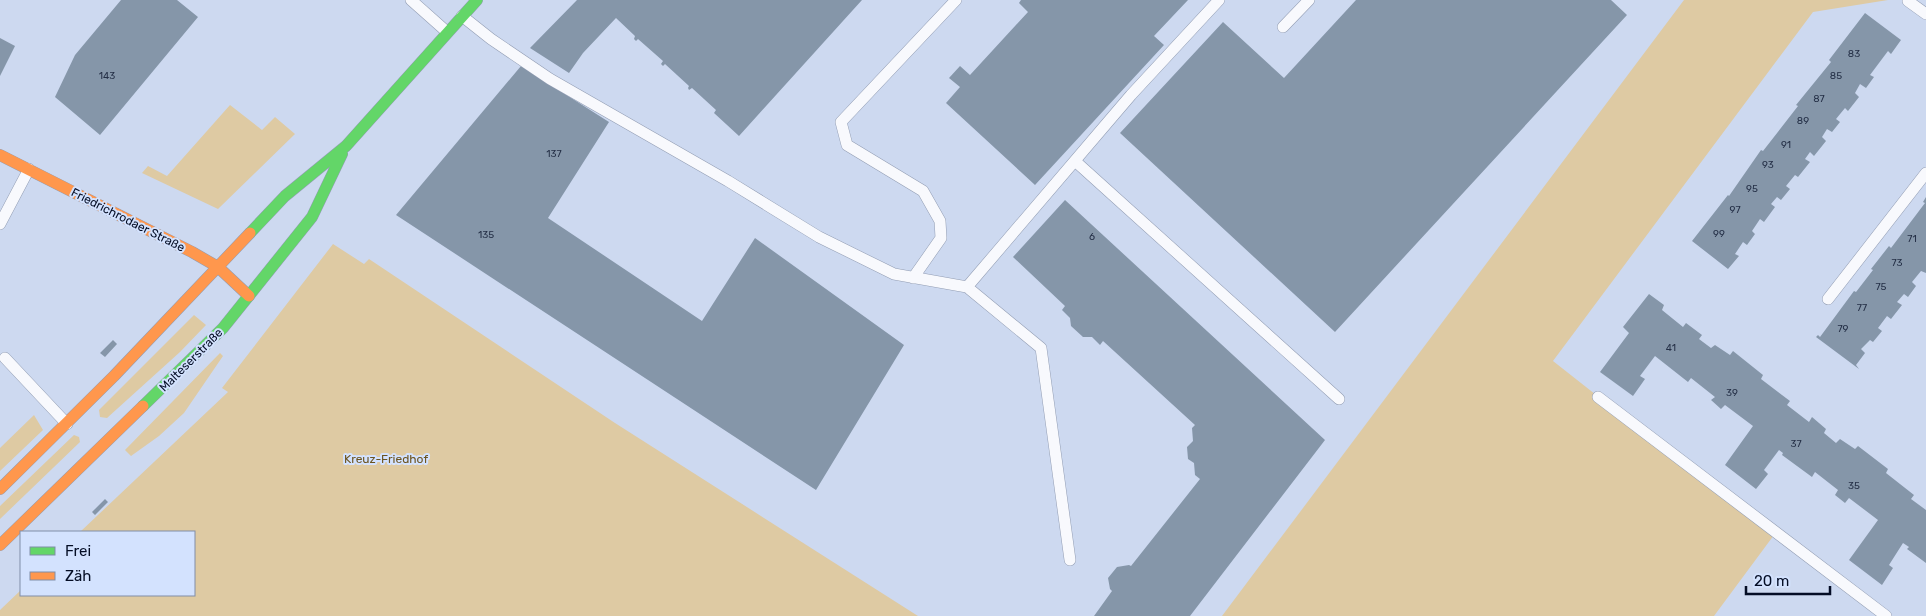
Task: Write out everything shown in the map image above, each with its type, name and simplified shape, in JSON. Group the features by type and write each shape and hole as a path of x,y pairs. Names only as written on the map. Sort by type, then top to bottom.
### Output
{"main road":[{"name":"Malteserstraße","path":"0,488 74,420 285,196 346,146 477,0"},
{"name":"Malteserstraße","path":"0,545 100,442 211,341 312,217 346,146"},
{"name":"Friedrichrodaer Straße","path":"0,155 166,238 218,267 249,296"}],"lane":[{"path":"411,0 447,32"},
{"path":"913,278 941,238 940,221 923,191 846,145 842,122 956,0"},
{"path":"967,287 1132,95 1219,0"},
{"path":"1283,27 1309,0"},
{"path":"1908,1 1926,14"},
{"path":"462,16 491,39 550,79 728,181 819,236 894,274 967,287 1041,348 1070,560"},
{"path":"1075,161 1339,399"},
{"path":"0,224 29,168"},
{"path":"1828,299 1926,173"},
{"path":"5,358 74,420"},
{"path":"1598,397 1886,616"}],"green space":[{"path":"1684,0 1888,0 1813,12 1553,361 1774,535 1714,616 1222,616"},
{"path":"230,105 262,130 275,117 295,134 218,209 142,173 148,166 167,176"},
{"name":"Kreuz-Friedhof","path":"333,244 364,264 369,259 615,423 918,616 0,616 0,610 20,591 20,596 195,596 195,531 81,531 228,392 222,388"},
{"path":"194,315 206,325 180,352 107,418 100,417 99,410"},
{"path":"220,353 223,356 184,413 159,436 131,456 125,450"},
{"path":"34,415 43,430 0,471 0,448"},
{"path":"74,435 79,437 80,442 0,519 0,506"}],"building":[{"path":"121,0 177,0 198,17 100,135 55,97 75,55"},
{"path":"577,0 862,0 739,136 714,113 716,110 692,88 689,90 689,86 665,64 663,66 661,64 663,61 638,39 636,41 634,39 635,36 616,18 583,53 569,73 530,48"},
{"path":"1021,0 1188,0 1154,36 1164,45 1035,185 946,103 960,87 949,78 960,66 970,75 1028,12 1019,3"},
{"path":"1356,0 1611,0 1627,15 1335,332 1120,133 1223,22 1284,78"},
{"path":"1865,13 1901,40 1891,54 1888,51 1870,75 1874,77 1866,88 1860,84 1855,93 1859,97 1848,111 1845,108 1836,119 1840,122 1832,132 1827,129 1822,137 1826,141 1814,156 1810,152 1805,159 1810,162 1798,177 1795,175 1786,186 1790,189 1781,200 1777,197 1771,204 1775,207 1764,222 1760,219 1752,231 1755,234 1747,245 1743,242 1735,254 1739,256 1728,269 1692,241 1729,196 1761,150 1763,151 1798,106 1796,105 1831,62 1829,60"},
{"path":"0,38 15,46 0,76"},
{"path":"521,66 609,122 548,218 702,321 755,238 904,345 816,490 396,215"},
{"path":"1926,197 1926,273 1921,271 1912,282 1916,286 1908,297 1904,294 1897,302 1902,305 1891,319 1887,316 1878,328 1882,331 1873,342 1870,340 1861,349 1865,353 1856,365 1859,369 1816,337 1818,335 1820,337 1854,291 1856,292 1873,270 1871,269 1889,246 1891,248 1925,203 1923,202"},
{"path":"1065,200 1325,440 1190,616 1094,616 1112,591 1108,578 1117,567 1131,566 1200,479 1195,475 1194,463 1188,459 1187,447 1193,441 1192,428 1195,425 1103,341 1100,345 1092,337 1083,337 1071,326 1070,318 1062,310 1065,306 1013,257"},
{"path":"1649,294 1664,305 1662,310 1683,327 1686,323 1702,335 1699,339 1711,348 1715,345 1730,355 1733,351 1763,375 1761,379 1790,401 1787,405 1809,422 1812,417 1826,429 1824,433 1836,443 1840,439 1855,449 1858,446 1888,469 1886,473 1914,495 1911,499 1926,510 1926,563 1907,549 1909,547 1903,543 1889,565 1893,568 1882,585 1849,560 1878,520 1849,498 1845,503 1835,495 1838,490 1815,472 1812,477 1782,455 1783,453 1779,450 1764,470 1768,474 1756,489 1725,465 1753,426 1725,405 1721,409 1711,400 1715,397 1691,378 1688,382 1655,356 1640,376 1645,379 1633,396 1600,372 1629,333 1623,327"},
{"path":"113,340 117,344 105,357 100,353"},
{"path":"105,499 108,502 95,515 92,512"}],"traffic: fast":[{"path":"250,233 285,196 346,146 477,0"},
{"path":"143,406 223,328 312,217 342,154"}],"traffic: slow":[{"path":"0,155 192,252 218,267 249,296"},
{"path":"0,489 114,376 250,233"},
{"path":"0,545 143,406"}]}
